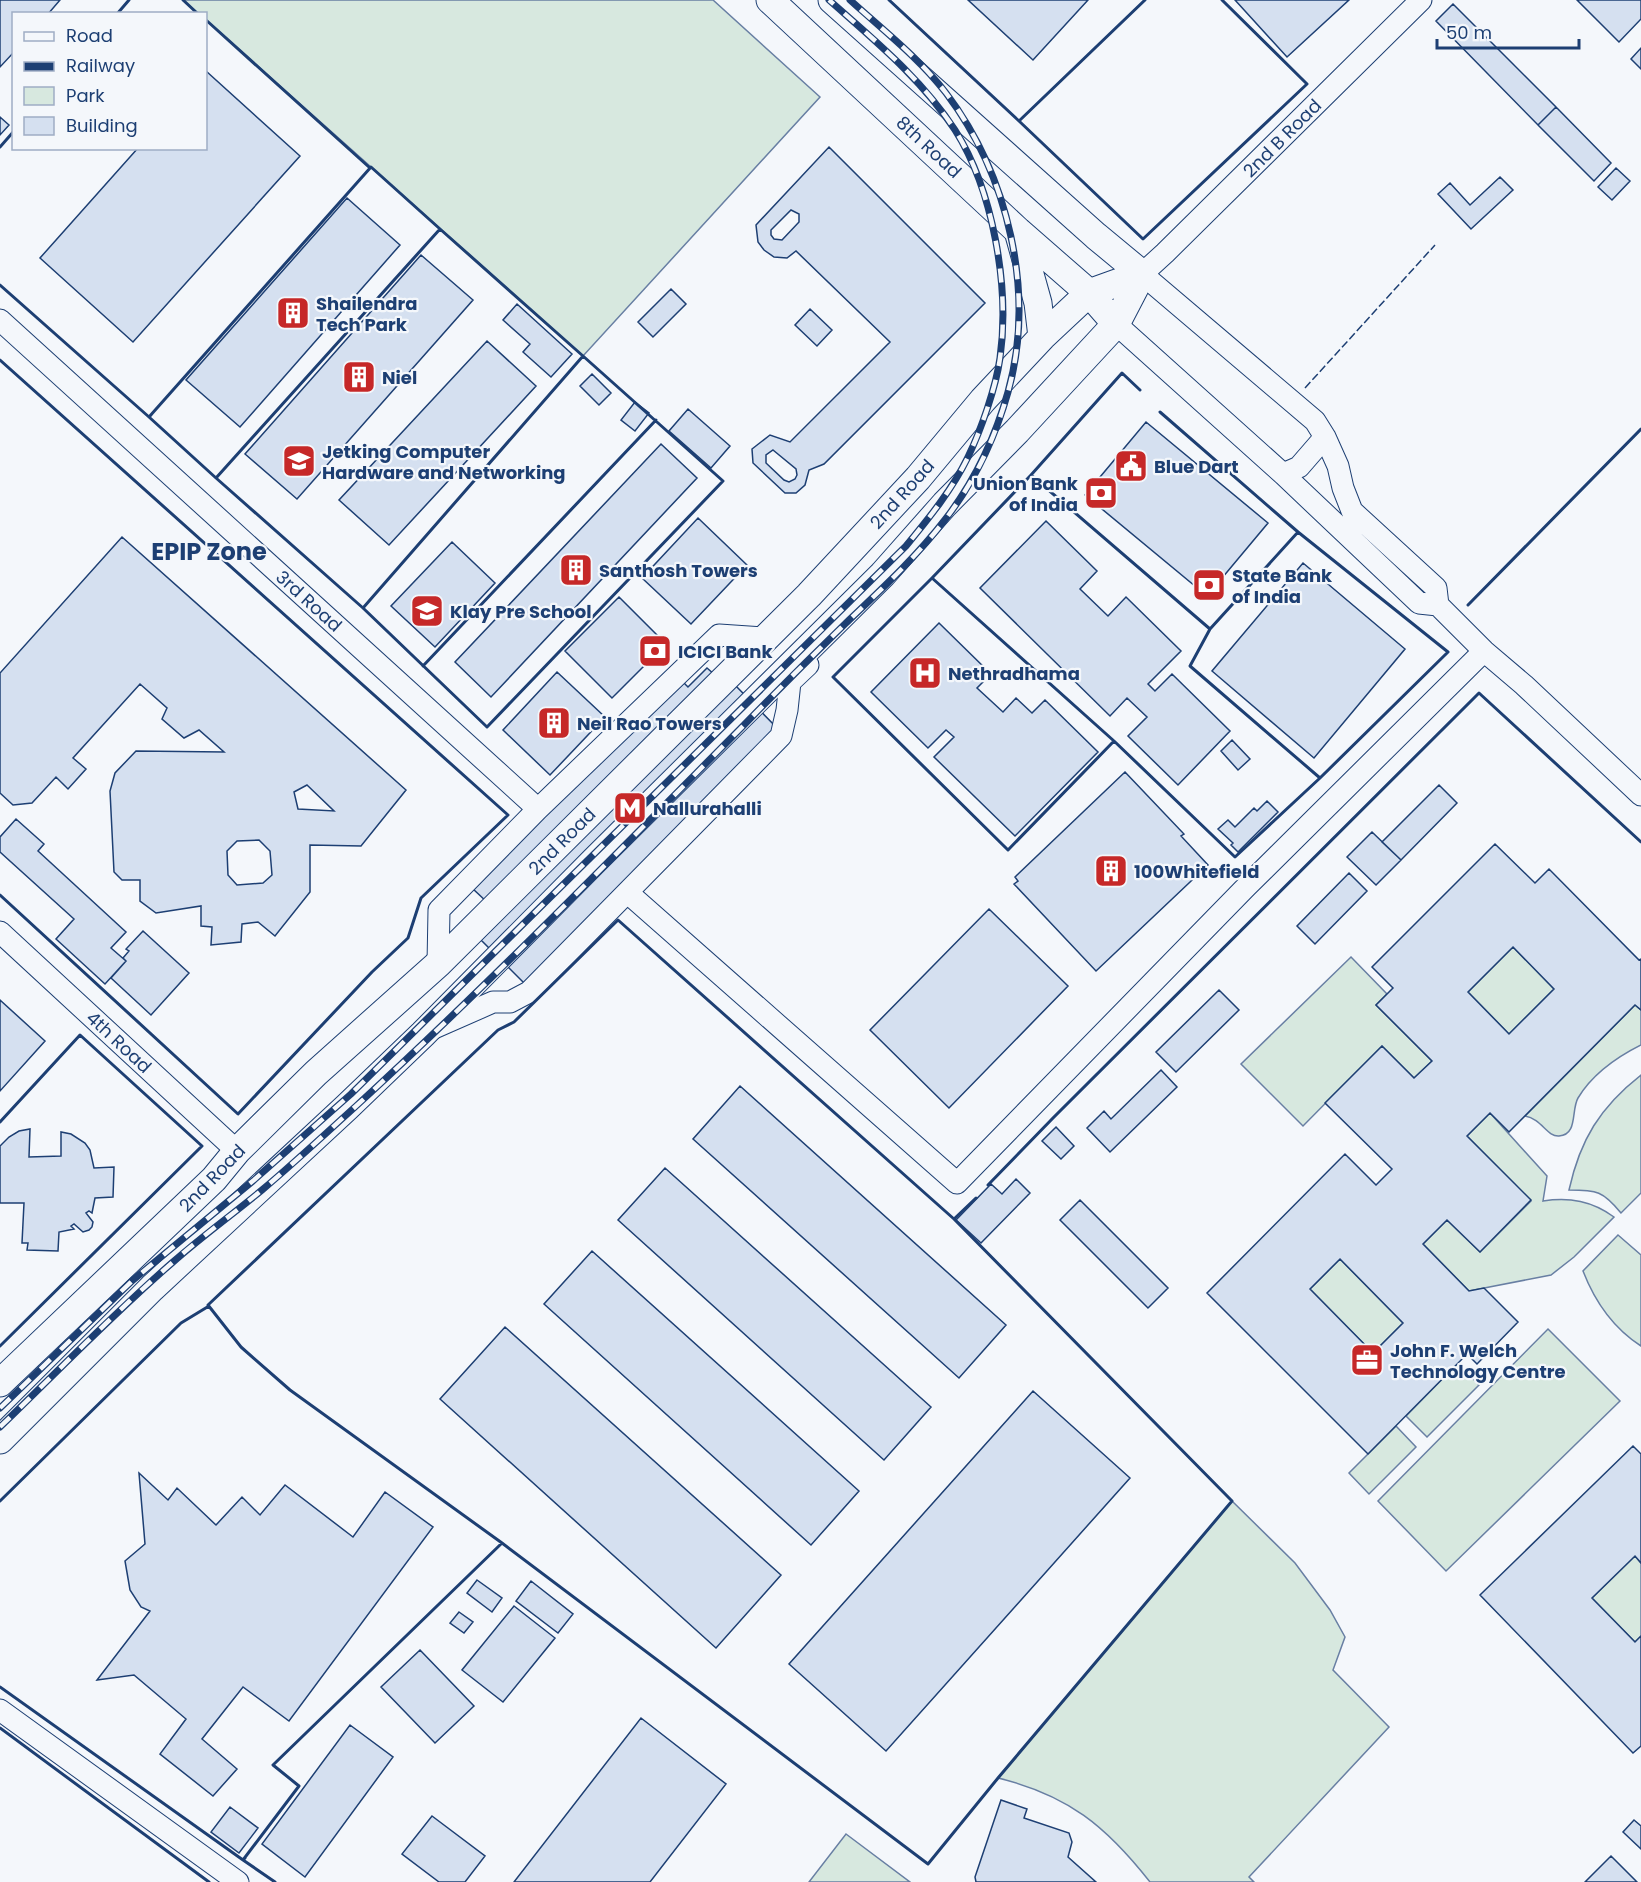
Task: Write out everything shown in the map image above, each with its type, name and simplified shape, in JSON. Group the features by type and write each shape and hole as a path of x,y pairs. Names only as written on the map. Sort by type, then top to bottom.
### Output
{"main road":[{"name":"8th Road","path":"770,0 1018,231 1089,293 1116,324"},
{"path":"832,0 1105,245 1142,274"},
{"path":"918,136 948,104"},
{"path":"1018,231 1038,303 1042,338"},
{"name":"2nd Road","path":"0,1383 213,1179 237,1151 316,1073 438,964 809,595 905,492 982,400 1042,338 1089,293 1142,274"},
{"name":"2nd Road","path":"0,1440 152,1288 423,1034 883,574 1116,324 1142,274"},
{"path":"905,492 932,519"}],"street":[{"name":"2nd B Road","path":"1142,274 1421,0"},
{"path":"1142,274 1315,421 1338,466 1352,511 1436,588 1438,605 1484,651 1524,685 1641,795"},
{"name":"3rd Road","path":"0,320 538,809"},
{"path":"1116,324 1283,474 1419,603 1438,605"},
{"path":"1283,474 1299,467 1325,437"},
{"path":"1318,508 1343,488"},
{"path":"423,1034 493,1002 510,1002 529,992 628,893 781,736 790,682 873,602 883,574"},
{"path":"438,964 439,910 538,809 719,635 764,638"},
{"path":"628,893 957,1183 1246,887 1484,651"},
{"name":"4th Road","path":"0,932 237,1151"},
{"path":"0,1710 238,1882"}],"green space":[{"path":"183,0 713,0 820,97 583,356 207,21 207,12 197,12"},
{"path":"1513,947 1554,989 1509,1034 1468,992"},
{"path":"1351,957 1387,994 1376,1005 1432,1061 1414,1078 1382,1046 1303,1126 1241,1064"},
{"path":"1635,1005 1641,1010 1641,1045 1606,1067 1590,1082 1578,1098 1572,1127 1569,1131 1565,1135 1555,1136 1536,1121 1525,1116"},
{"path":"1641,1075 1641,1193 1621,1213 1599,1193 1569,1190 1579,1155 1594,1126 1614,1099"},
{"path":"1490,1113 1547,1176 1543,1201 1580,1201 1597,1207 1614,1217 1574,1257 1551,1275 1469,1291 1423,1244 1447,1220 1480,1252 1531,1201 1467,1136"},
{"path":"1618,1235 1641,1255 1641,1346 1614,1323 1599,1304 1583,1271"},
{"path":"1340,1259 1403,1323 1373,1353 1310,1289"},
{"path":"1548,1329 1620,1401 1446,1571 1378,1501"},
{"path":"1458,1363 1479,1385 1427,1437 1406,1416"},
{"path":"1396,1426 1416,1447 1369,1494 1349,1473"},
{"path":"1232,1501 1295,1563 1330,1610 1345,1637 1333,1670 1389,1727 1249,1877 1254,1882 1150,1882 1118,1845 1084,1815 1045,1794 998,1778"},
{"path":"1635,1556 1641,1563 1641,1636 1635,1642 1592,1598"},
{"path":"846,1834 910,1882 809,1882"}],"building":[{"path":"0,0 60,0 50,12 12,12 12,54 0,67"},
{"path":"968,0 1088,0 1033,60"},
{"path":"1235,0 1349,0 1287,57"},
{"path":"1577,0 1641,0 1641,19 1619,42"},
{"path":"1453,4 1556,107 1538,125 1436,21"},
{"path":"1641,48 1641,69 1631,59"},
{"path":"207,72 300,156 133,342 40,258 136,150 207,150"},
{"path":"1556,107 1611,163 1594,181 1538,125"},
{"path":"0,117 9,125 0,135"},
{"path":"829,147 985,303 824,464 809,470 805,485 796,493 785,493 753,463 752,449 770,435 790,442 890,342 796,251 787,258 774,257 764,250 758,242 756,225","holes":["791,210 799,214 799,222 782,240 774,239 771,230","773,450 796,469 795,479 789,482 784,480 766,463 766,455"]},
{"path":"1616,168 1630,181 1612,200 1598,187"},
{"path":"1500,177 1513,190 1471,229 1438,194 1450,183 1470,205"},
{"name":"Shailendra Tech Park","path":"347,198 400,245 240,427 186,380"},
{"name":"Niel","path":"421,255 473,300 297,499 245,454"},
{"path":"671,289 686,304 653,337 638,322"},
{"path":"517,304 572,354 551,377 523,352 530,344 503,320"},
{"path":"810,309 832,330 817,346 795,325"},
{"path":"487,341 536,386 389,545 339,500"},
{"path":"592,374 611,393 599,405 580,386"},
{"path":"635,402 649,413 635,431 621,420"},
{"path":"688,409 730,446 711,468 669,431"},
{"path":"1146,422 1268,523 1207,596 1085,495"},
{"name":"Santhosh Towers","path":"661,444 697,478 491,697 455,662"},
{"path":"698,518 747,565 691,624 642,578"},
{"path":"1046,521 1097,571 1080,589 1108,616 1126,597 1181,651 1148,684 1155,691 1172,674 1230,731 1178,785 1128,736 1147,717 1127,698 1110,716 980,588"},
{"path":"122,537 406,790 361,846 310,845 310,892 275,936 258,922 242,924 241,942 211,945 212,927 201,926 201,906 156,913 140,901 140,880 122,880 114,872 110,791 115,773 136,751 224,752 199,730 184,738 162,719 167,708 140,684 73,758 86,769 68,789 56,777 32,803 13,805 0,793 0,673","holes":["307,785 334,811 298,809 294,792","259,840 270,851 272,875 263,883 237,885 228,875 227,851 237,841"]},
{"path":"452,542 495,583 435,647 391,606"},
{"path":"1303,563 1405,649 1314,758 1212,671"},
{"path":"619,597 666,644 612,698 565,651"},
{"path":"939,623 991,674 977,688 1003,712 1016,698 1032,713 1045,700 1098,752 1015,836 934,757 954,737 946,730 928,748 871,692"},
{"path":"707,668 715,675 488,903 472,888 681,680 688,687"},
{"name":"Neil Rao Towers","path":"557,672 605,717 550,775 503,730"},
{"path":"734,684 779,730 525,984 481,940 503,918 488,903"},
{"path":"1232,740 1250,759 1238,770 1221,751"},
{"name":"100Whitefield","path":"1125,772 1184,834 1181,836 1208,865 1096,971 1014,884 1018,881 1015,877"},
{"path":"1439,785 1457,803 1401,860 1382,842"},
{"path":"1267,801 1278,812 1238,852 1231,845 1233,843 1218,829 1228,820 1235,827 1254,808 1257,811"},
{"path":"16,819 44,844 38,851 126,932 111,948 126,961 105,984 56,939 74,919 0,852 0,837"},
{"path":"1372,832 1401,860 1376,885 1347,857"},
{"path":"1495,844 1535,883 1549,869 1639,960 1641,959 1641,1010 1635,1005 1509,1132 1490,1113 1467,1136 1531,1200 1480,1252 1447,1220 1423,1244 1469,1291 1484,1288 1518,1322 1477,1364 1467,1354 1368,1454 1207,1293 1345,1154 1376,1185 1392,1169 1325,1103 1382,1046 1414,1078 1432,1061 1376,1005 1393,988 1372,967","holes":["1513,947 1554,989 1509,1034 1468,992","1340,1259 1403,1323 1373,1353 1310,1289"]},
{"path":"1349,873 1367,891 1315,944 1297,926"},
{"path":"989,909 1068,986 949,1108 870,1030"},
{"path":"143,931 189,973 151,1015 111,978 126,961 123,958 129,951 126,949"},
{"path":"1219,990 1239,1010 1176,1072 1156,1052"},
{"path":"0,1000 45,1041 0,1091"},
{"path":"1161,1070 1177,1087 1110,1152 1087,1128 1104,1111 1111,1119"},
{"path":"740,1086 1006,1325 959,1378 693,1139"},
{"path":"1056,1127 1074,1146 1061,1159 1042,1141"},
{"path":"30,1129 29,1157 61,1156 61,1132 71,1134 85,1143 90,1150 94,1168 114,1167 113,1197 95,1198 92,1213 89,1211 86,1213 93,1222 89,1230 83,1232 74,1224 71,1226 74,1229 59,1232 58,1251 27,1250 28,1243 22,1243 24,1203 0,1203 0,1146 19,1131"},
{"path":"665,1168 931,1407 884,1460 618,1220"},
{"path":"1016,1179 1030,1193 981,1243 956,1220 991,1184 1002,1194"},
{"path":"1080,1200 1168,1288 1148,1308 1060,1220"},
{"path":"592,1251 859,1491 811,1545 544,1304"},
{"path":"505,1327 781,1575 716,1648 440,1399"},
{"path":"1033,1391 1130,1478 886,1751 789,1664"},
{"path":"1633,1446 1641,1454 1641,1563 1635,1556 1592,1598 1635,1642 1641,1636 1641,1746 1633,1753 1480,1595"},
{"path":"139,1473 168,1500 177,1488 216,1525 242,1497 260,1515 285,1485 353,1537 385,1492 433,1527 289,1721 243,1687 202,1739 237,1769 213,1796 160,1754 186,1719 134,1675 97,1680 150,1611 141,1607 130,1590 125,1561 145,1544"},
{"path":"477,1580 502,1598 492,1612 467,1593"},
{"path":"531,1581 573,1614 558,1633 516,1601"},
{"path":"514,1606 555,1638 503,1702 462,1670"},
{"path":"459,1612 473,1622 464,1633 450,1623"},
{"path":"420,1650 474,1706 435,1743 381,1687"},
{"path":"641,1718 726,1784 650,1882 514,1882"},
{"path":"350,1725 393,1757 305,1877 262,1844"},
{"path":"1001,1800 1027,1809 1024,1818 1069,1833 1072,1842 1068,1857 1096,1882 976,1882 975,1877"},
{"path":"230,1807 258,1828 239,1853 211,1832"},
{"path":"432,1816 485,1856 465,1882 439,1882 402,1854"},
{"path":"1634,1820 1641,1826 1641,1849 1623,1832"},
{"path":"1611,1856 1637,1882 1585,1882"}],"railway":[{"path":"0,1408 133,1280 254,1180 351,1094 906,546 955,481 983,421 992,395 1000,358 1003,301 996,240 989,210 968,154 942,111 896,60 829,0"},
{"path":"0,1427 151,1282 286,1170 454,1014 900,571 945,520 964,493 996,430 1008,392 1016,354 1019,315 1017,275 1011,236 986,160 968,125 935,80 850,0"}],"fence":[{"path":"1305,388 1435,245"}],"wall":[{"path":"119,12 129,0"},
{"path":"183,0 196,12"},
{"path":"889,0 1019,121"},
{"path":"1145,0 1019,121 1143,239 1307,84 1222,0"},
{"path":"207,21 370,168"},
{"path":"0,147 12,133"},
{"path":"371,167 440,229 216,478 149,417 371,167"},
{"path":"440,229 583,356 363,608 216,478 440,229"},
{"path":"0,285 149,417 151,415"},
{"path":"583,356 723,481 487,727 363,608 583,356"},
{"path":"0,360 508,815 421,898 408,938 372,972 238,1114 0,895"},
{"path":"1031,475 1122,373 1140,390"},
{"path":"1160,412 1298,532"},
{"path":"423,666 656,420"},
{"path":"1468,605 1641,429"},
{"path":"1031,475 1210,629 1190,666 1320,778 1235,857 1114,741 932,578 1031,475"},
{"path":"1298,532 1448,652 1320,778 1190,666 1210,629 1298,532"},
{"path":"932,578 1114,741 1008,850 833,677 932,578"},
{"path":"988,1185 1479,693 1641,842"},
{"path":"618,920 954,1219 1232,1501 928,1864 502,1543 290,1390 241,1347 208,1305 498,1030 514,1022 618,920"},
{"path":"0,1122 80,1035 202,1146 0,1346"},
{"path":"275,1882 243,1860 299,1786 273,1765 502,1543 928,1864 1232,1501 954,1219 976,1198"},
{"path":"0,1501 181,1323 209,1306"},
{"path":"0,1687 243,1860 245,1858"},
{"path":"0,1728 209,1882"}],"place":[{"name":"Shailendra Tech Park","path":"293,313"},
{"name":"Niel","path":"359,377"},
{"name":"Jetking Computer Hardware and Networking","path":"299,461"},
{"name":"Blue Dart","path":"1131,466"},
{"name":"Union Bank of India","path":"1101,493"},
{"name":"Santhosh Towers","path":"576,570"},
{"name":"State Bank of India","path":"1209,585"},
{"name":"Klay Pre School","path":"427,611"},
{"name":"ICICI Bank","path":"655,651"},
{"name":"Nethradhama","path":"925,673"},
{"name":"Neil Rao Towers","path":"554,723"},
{"name":"Nallurahalli","path":"630,808"},
{"name":"100Whitefield","path":"1111,871"},
{"name":"John F. Welch Technology Centre","path":"1367,1360"}],"district":[{"name":"EPIP Zone","path":"209,551"}]}
